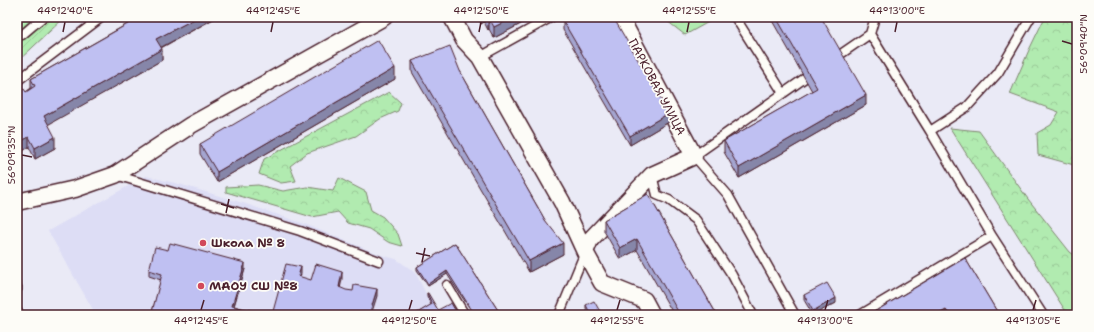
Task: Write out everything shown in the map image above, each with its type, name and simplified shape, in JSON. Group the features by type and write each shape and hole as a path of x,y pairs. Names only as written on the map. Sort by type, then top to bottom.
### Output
{"street":[{"path":"452,17 464,40 480,57 562,202 585,252 602,283 644,300 652,315"},
{"name":"ПАРКОВАЯ УЛИЦА","path":"620,17 694,156"},
{"path":"17,202 76,189 116,175 191,125 377,18"},
{"path":"585,252 590,240 652,175 694,156"}],"lane":[{"path":"19,36 42,17"},
{"path":"17,81 102,17"},
{"path":"480,57 552,17"},
{"path":"735,17 783,93"},
{"path":"838,56 870,34 875,17"},
{"path":"930,131 966,107 998,74 1031,17"},
{"path":"870,34 930,131 992,236 1043,315"},
{"path":"795,315 728,195 694,156 805,78"},
{"path":"116,175 300,232 380,261"},
{"path":"652,175 657,196 669,200 696,220 732,276 753,315"},
{"path":"860,315 992,236"},
{"path":"559,315 585,252"},
{"path":"447,285 465,315"}],"shaded area":[{"name":"Школа № 8","path":"146,176 243,203 302,223 381,255 396,259 415,272 432,306 418,315 96,315 48,231"}],"green space":[{"path":"17,17 65,17 17,62"},
{"path":"662,17 713,17 714,19 685,35"},
{"path":"1045,17 1077,17 1077,167 1038,155 1037,133 1051,125 1059,112 1010,94"},
{"path":"389,92 401,103 398,111 380,119 356,136 307,153 290,166 296,181 281,183 259,174 264,159"},
{"path":"950,128 979,131 1028,199 1070,252 1077,257 1077,315 1068,315"},
{"path":"339,178 366,192 371,210 383,217 398,234 402,246 388,242 369,229 348,223 338,212 312,217 226,192 226,187 258,185 283,191 307,187 333,191"}],"building":[{"path":"140,17 198,17 156,39 162,49 44,116 55,137 35,148 29,137 21,141 17,134 17,94 24,89 26,92 35,86 31,79"},
{"path":"487,17 514,17 494,27"},
{"path":"570,17 613,17 669,113 630,136 563,21"},
{"path":"776,17 821,17 866,95 739,168 724,141 817,88"},
{"path":"378,40 395,68 217,172 200,144"},
{"path":"450,46 460,71 545,220 563,243 529,261 412,61"},
{"path":"648,194 717,315 680,315 637,239 620,248 604,220"},
{"name":"МАОУ СШ №8","path":"170,243 245,263 232,306 268,315 187,315 177,313 175,315 162,315 152,312 162,274 149,270 155,247 168,250"},
{"path":"455,243 501,315 475,315 447,271 428,284 417,267"},
{"path":"965,258 999,315 950,315 946,310 937,315 869,315"},
{"name":"МАОУ СШ №8","path":"286,264 301,267 298,276 311,280 316,264 342,272 339,287 346,290 353,291 354,285 377,289 369,315 272,315"},
{"path":"17,277 22,286 17,291"},
{"path":"827,283 836,298 813,311 804,295"},
{"path":"427,293 438,310 451,303 458,315 414,315 432,304"},
{"path":"17,300 25,315 17,315"},
{"path":"594,301 602,315 591,315 586,305"}],"place":[{"name":"Школа № 8","path":"203,243"},
{"name":"МАОУ СШ №8","path":"201,286"}]}
